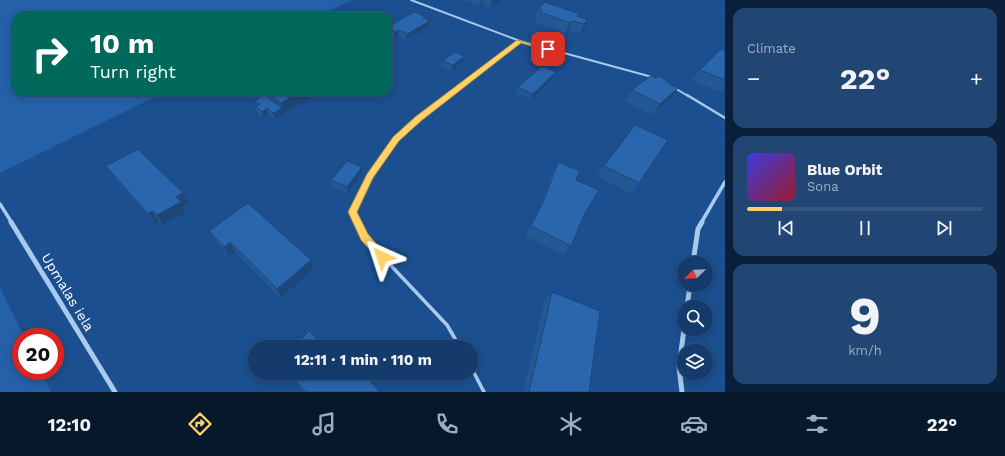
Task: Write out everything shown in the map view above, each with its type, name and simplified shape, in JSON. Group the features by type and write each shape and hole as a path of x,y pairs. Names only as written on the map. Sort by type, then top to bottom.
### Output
{"street":[{"path":"694,256 698,229 725,182"},
{"name":"Upmalas iela","path":"0,204 114,392"},
{"path":"682,392 679,367 683,336"}],"lane":[{"path":"411,0 520,41 654,77"},
{"path":"456,340 447,325 364,237 353,212 370,177 396,139 418,119 520,41"},
{"path":"661,79 725,118"},
{"path":"478,380 484,392"}],"shaded area":[{"path":"0,0 351,0 327,12 12,12 12,96 157,96 0,173"},
{"path":"0,287 20,328 12,328 12,380 45,380 51,392 0,392"}],"building":[{"path":"545,2 580,14 577,16 588,20 584,24 572,21 570,23 540,12 542,10 538,9"},
{"path":"414,12 425,16 423,17 430,21 407,34 399,30 395,32 392,30 392,24"},
{"path":"721,49 725,50 725,80 700,70"},
{"path":"455,52 465,56 453,65 442,61"},
{"path":"542,66 556,72 533,94 518,87"},
{"path":"650,76 656,78 658,76 668,80 665,82 678,88 660,104 632,90"},
{"path":"262,96 265,96 282,108 273,113 267,108 262,112 256,107 260,104 255,101"},
{"path":"271,96 293,96 281,103"},
{"path":"635,125 668,140 639,183 604,166"},
{"path":"138,149 183,193 176,197 181,202 157,215 152,211 148,214 106,166"},
{"path":"347,161 362,167 347,187 331,180"},
{"path":"558,162 580,171 576,180 599,190 583,217 571,246 531,226 544,200"},
{"path":"248,203 311,260 277,289 230,242 224,247 209,231"},
{"path":"552,292 600,311 589,392 529,392"},
{"path":"309,331 318,340 300,340"},
{"path":"295,380 369,380 380,392 306,392"}],"route":[{"path":"382,257 364,237 353,212 370,177 396,139 418,119 520,41 548,49"}]}
